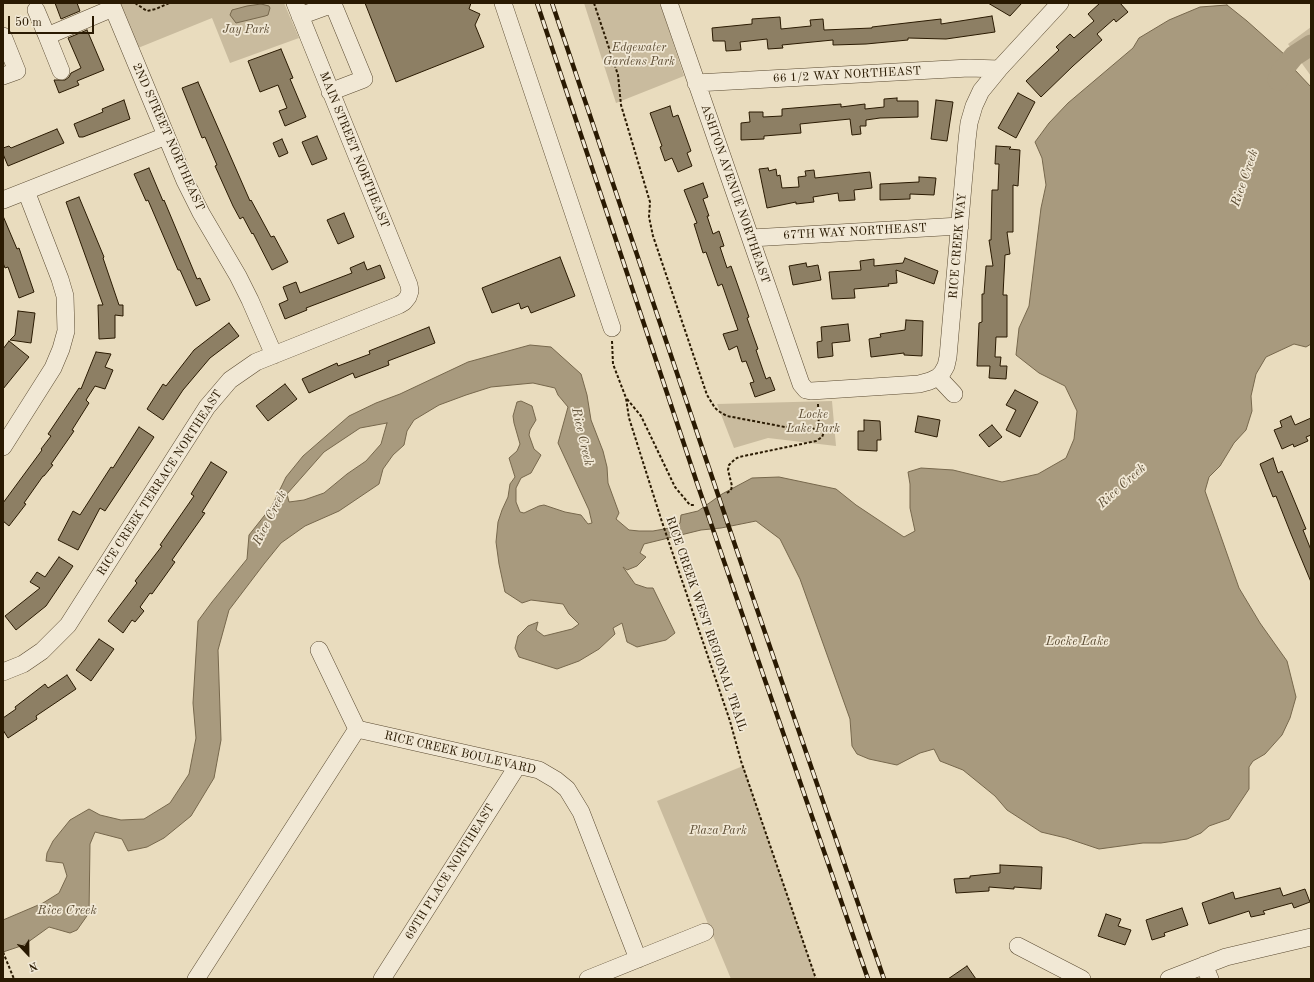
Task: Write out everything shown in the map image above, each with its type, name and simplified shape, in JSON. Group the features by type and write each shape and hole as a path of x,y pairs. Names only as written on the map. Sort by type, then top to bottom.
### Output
{"street":[{"path":"503,3 612,328"},
{"name":"ASHTON AVENUE NORTHEAST","path":"669,3 801,384 806,390 817,391"},
{"name":"RICE CREEK WAY","path":"938,377 946,366 948,357 969,123 974,106 981,92 998,69 1060,3"},
{"path":"297,10 333,4 364,79 330,92"},
{"path":"47,36 112,5"},
{"name":"2ND STREET NORTHEAST","path":"112,5 185,181 201,213 238,276 274,355"},
{"path":"36,10 61,71"},
{"name":"MAIN STREET NORTHEAST","path":"297,10 409,285 410,291 408,297"},
{"path":"3,36 16,70 3,76"},
{"name":"66 1/2 WAY NORTHEAST","path":"696,82 969,68 998,69"},
{"path":"3,200 166,136"},
{"path":"3,447 53,368 66,332 65,296 60,279 26,191"},
{"name":"67TH WAY NORTHEAST","path":"750,238 960,226"},
{"name":"RICE CREEK TERRACE NORTHEAST","path":"3,672 23,664 42,650 68,625 215,397 230,380 256,362 399,305 408,297"},
{"path":"817,391 919,384 938,377 954,394"},
{"path":"196,979 357,729 319,650"},
{"name":"RICE CREEK BOULEVARD","path":"357,729 539,770 556,780 567,789 581,812 638,959"},
{"name":"69TH PLACE NORTHEAST","path":"382,979 518,765"},
{"path":"588,979 705,932"},
{"path":"1169,979 1207,972 1226,957 1311,937"},
{"path":"1018,946 1082,979"}],"path":[{"path":"135,3 147,12 169,3"},
{"path":"594,3 618,74 621,105 650,202 649,217 652,236 707,395 715,408 727,416 785,427 820,429"},
{"path":"612,328 613,364 626,398"},
{"path":"727,493 731,490 732,486 728,470 729,465 735,459 816,441 822,437 824,432 820,429 817,391"},
{"name":"RICE CREEK WEST REGIONAL TRAIL","path":"626,398 641,416 675,487 690,505 695,505"},
{"name":"RICE CREEK WEST REGIONAL TRAIL","path":"626,398 629,418 670,546 730,720 741,761 816,979"},
{"path":"3,952 14,979"}],"green space":[{"name":"Jay Park","path":"119,3 284,3 299,38 230,63 212,18 138,48"},
{"name":"Edgewater Gardens Park","path":"584,3 660,3 684,76 616,103"},
{"path":"1311,27 1311,76 1288,44"},
{"name":"Locke Lake Park","path":"832,401 836,446 768,438 734,448 717,404"},
{"name":"Plaza Park","path":"743,766 816,979 731,979 657,801"}],"water":[{"path":"261,4 269,6 270,8 268,15 236,23 230,15 232,10"},
{"name":"Locke Lake","path":"1227,5 1285,55 1291,52 1298,62 1293,66 1295,70 1311,87 1311,344 1306,347 1294,344 1266,357 1256,374 1251,396 1252,411 1246,430 1234,443 1220,466 1209,477 1205,491 1239,588 1260,623 1287,661 1296,697 1290,718 1282,735 1265,754 1253,761 1249,767 1249,789 1229,819 1209,826 1201,833 1187,839 1099,849 1066,838 1041,832 1007,810 995,796 963,770 940,761 934,749 920,753 897,765 869,759 857,754 852,746 850,719 800,579 780,539 756,521 721,528 701,530 644,544 640,553 646,557 637,566 627,570 623,567 635,584 647,588 653,588 675,633 666,640 637,647 627,642 622,623 613,628 615,634 599,649 579,661 557,669 519,657 515,648 518,636 528,626 538,622 536,630 544,636 572,629 579,624 569,614 563,604 531,600 522,603 505,592 496,542 498,522 508,497 510,484 515,477 509,458 517,451 520,444 513,416 517,402 521,401 532,406 536,420 530,430 529,435 534,449 541,455 531,473 521,478 516,488 516,502 520,512 524,513 544,505 565,512 581,515 588,524 592,523 589,510 558,443 568,407 558,395 555,388 533,383 491,387 439,405 414,420 407,431 404,445 393,455 383,469 379,484 339,511 305,526 281,543 229,610 218,650 221,740 214,778 191,816 164,838 147,847 128,851 122,839 95,832 90,844 89,913 77,930 70,933 49,927 24,945 3,952 3,920 43,903 59,893 67,876 63,863 46,861 47,853 53,841 70,820 89,809 100,815 121,820 144,819 170,803 189,774 196,738 193,703 198,621 247,559 249,535 272,506 286,477 303,456 349,416 376,403 400,394 468,362 530,345 551,347 581,374 587,395 591,420 603,451 607,467 608,483 619,513 616,519 629,530 639,531 653,531 675,527 680,523 681,515 698,511 722,494 752,478 779,477 836,489 856,505 904,537 915,531 910,508 910,484 908,472 921,468 953,470 1002,482 1038,474 1066,458 1074,439 1077,411 1065,386 1039,373 1016,355 1019,328 1029,306 1041,208 1046,185 1042,158 1035,142 1049,123 1068,103 1133,48 1139,38 1169,20 1200,7","holes":["387,423 381,444 366,461 324,493 304,500 289,502 287,494 324,452 360,428"]}],"building":[{"path":"55,3 77,3 80,11 61,19"},
{"path":"365,3 471,3 469,9 480,14 475,25 484,47 396,82"},
{"path":"988,3 1022,3 1010,16"},
{"path":"1100,3 1120,3 1128,12 1116,22 1114,19 1097,34 1102,40 1041,97 1026,81 1059,50 1056,47 1070,34 1074,38 1094,21 1088,14"},
{"path":"992,16 995,32 946,39 908,38 908,40 866,44 833,45 833,40 782,45 783,48 768,49 767,39 740,42 741,50 726,51 725,41 713,41 712,28 752,24 752,19 780,17 781,29 811,26 810,20 823,19 824,30 872,28 941,19 941,24"},
{"path":"87,30 104,70 77,81 79,85 59,93 54,80 65,80 71,73 81,68 68,38"},
{"path":"281,49 293,78 290,79 306,117 285,126 279,111 287,108 278,85 260,92 248,61"},
{"path":"198,82 250,201 251,200 271,237 274,236 288,262 272,270 253,233 252,234 243,217 240,219 233,206 215,166 217,165 205,137 202,138 182,88"},
{"path":"1018,93 1035,102 1016,138 998,128"},
{"path":"897,98 897,101 918,101 918,117 866,120 866,126 860,126 861,134 852,135 850,119 800,124 801,133 764,136 764,139 741,140 741,123 750,122 749,112 763,112 763,117 782,116 782,109 841,104 841,107 865,104 865,109 884,107 884,99"},
{"path":"124,100 130,119 83,137 79,137 74,124 103,112 102,109"},
{"path":"936,100 953,102 947,141 931,139"},
{"path":"670,106 673,117 678,115 691,151 687,153 692,166 678,172 672,158 665,161 660,147 662,146 650,113"},
{"path":"57,129 64,143 8,166 3,154 3,148 9,146 11,148"},
{"path":"317,136 327,159 312,165 302,142"},
{"path":"282,139 288,153 279,157 273,143"},
{"path":"996,146 1011,147 1009,149 1020,150 1018,186 1013,185 1013,232 1007,232 1010,254 1005,255 1003,295 1007,295 1007,337 996,337 995,357 1001,357 1000,366 1007,366 1006,379 989,378 990,366 977,366 979,323 982,322 982,294 984,294 986,266 993,266 989,240 991,240 992,190 998,190 999,164 995,164"},
{"path":"149,168 197,279 200,278 210,300 196,306 180,270 178,270 148,200 146,201 134,174"},
{"path":"768,168 769,171 776,169 777,176 780,175 782,188 799,187 798,177 806,176 805,171 814,170 815,178 870,172 872,188 854,190 855,200 839,201 838,193 813,197 814,202 796,204 796,202 767,208 759,169"},
{"path":"919,177 936,178 934,195 910,194 910,199 880,200 880,184 919,182"},
{"path":"703,183 708,197 703,199 713,234 719,231 724,246 720,247 727,268 731,266 749,317 747,318 758,349 756,350 766,379 770,377 775,390 755,397 750,383 754,382 746,361 742,362 737,346 729,350 723,334 738,330 722,284 718,286 706,252 703,253 694,224 697,223 684,190"},
{"path":"79,197 104,257 103,258 119,305 123,305 123,316 115,315 115,338 99,339 98,305 103,305 66,202"},
{"path":"344,213 354,237 338,244 327,220"},
{"path":"3,216 17,249 19,248 34,292 19,298 8,267 5,268 3,263"},
{"path":"560,257 575,296 531,313 528,306 521,309 519,303 492,313 482,288"},
{"path":"905,258 938,271 934,284 896,270 897,283 888,284 889,286 854,289 855,298 832,299 829,272 861,270 860,261 874,259 874,266 903,263"},
{"path":"364,262 367,270 380,265 385,278 306,308 307,310 285,319 279,304 288,300 283,287 296,282 300,293 352,273 350,268"},
{"path":"806,263 807,267 818,265 821,280 793,285 789,266"},
{"path":"18,311 35,313 31,343 10,340 15,335"},
{"path":"906,320 923,321 922,356 904,355 904,353 871,357 869,339 881,337 880,334 905,330"},
{"path":"229,323 239,336 210,358 183,390 163,420 147,409 163,384 166,386 194,350"},
{"path":"848,324 850,341 832,343 833,356 818,358 817,342 822,341 821,327"},
{"path":"429,327 435,343 388,361 389,365 355,378 353,373 309,393 302,379 337,363 338,366 370,354 369,351"},
{"path":"9,341 29,357 3,389 3,349"},
{"path":"96,352 111,354 105,367 113,370 105,389 95,386 86,400 89,403 72,430 74,431 51,464 53,465 43,476 24,503 26,504 9,526 3,521 3,503 42,450 41,449 51,436 48,434 79,388 81,389"},
{"path":"285,384 297,399 268,421 256,406"},
{"path":"1015,390 1038,402 1020,437 1006,430 1016,410 1006,405"},
{"path":"918,416 940,420 937,437 915,432"},
{"path":"1291,416 1295,425 1311,418 1311,435 1306,437 1308,441 1294,447 1293,444 1282,449 1274,430 1282,427 1280,421"},
{"path":"864,420 880,421 881,440 877,440 877,451 858,450 858,431 864,431"},
{"path":"992,425 1002,437 989,447 979,435"},
{"path":"139,427 154,437 105,511 100,508 78,550 58,540 73,511 80,515 111,467 113,468"},
{"path":"1273,458 1278,473 1282,471 1306,529 1303,530 1311,550 1311,582 1276,496 1273,497 1260,464"},
{"path":"211,462 227,472 202,512 205,513 172,560 175,562 152,594 150,593 140,607 144,611 135,622 132,620 123,633 108,621 137,583 135,581 162,546 160,545 194,496 191,494"},
{"path":"59,557 73,566 46,606 16,630 5,616 40,588 30,582 37,572 45,577"},
{"path":"99,639 114,649 91,681 76,670"},
{"path":"67,675 76,689 36,716 37,719 8,738 3,730 3,718 45,684 48,688"},
{"path":"1000,865 1042,867 1041,889 989,887 989,891 956,893 954,879 1000,873"},
{"path":"1280,888 1283,896 1305,889 1310,902 1294,908 1292,903 1263,911 1265,914 1251,917 1249,911 1209,924 1202,903 1233,892 1235,899"},
{"path":"1182,908 1188,925 1164,933 1165,936 1152,940 1146,920"},
{"path":"1106,914 1121,919 1118,926 1131,930 1125,945 1098,936"},
{"path":"967,966 976,979 948,979"}],"waterway":[{"name":"Rice Creek","path":"1278,80 1281,72 1294,56 1311,45"}],"railway":[{"path":"537,3 697,483 868,979"},
{"path":"552,3 737,551 884,979"}]}
